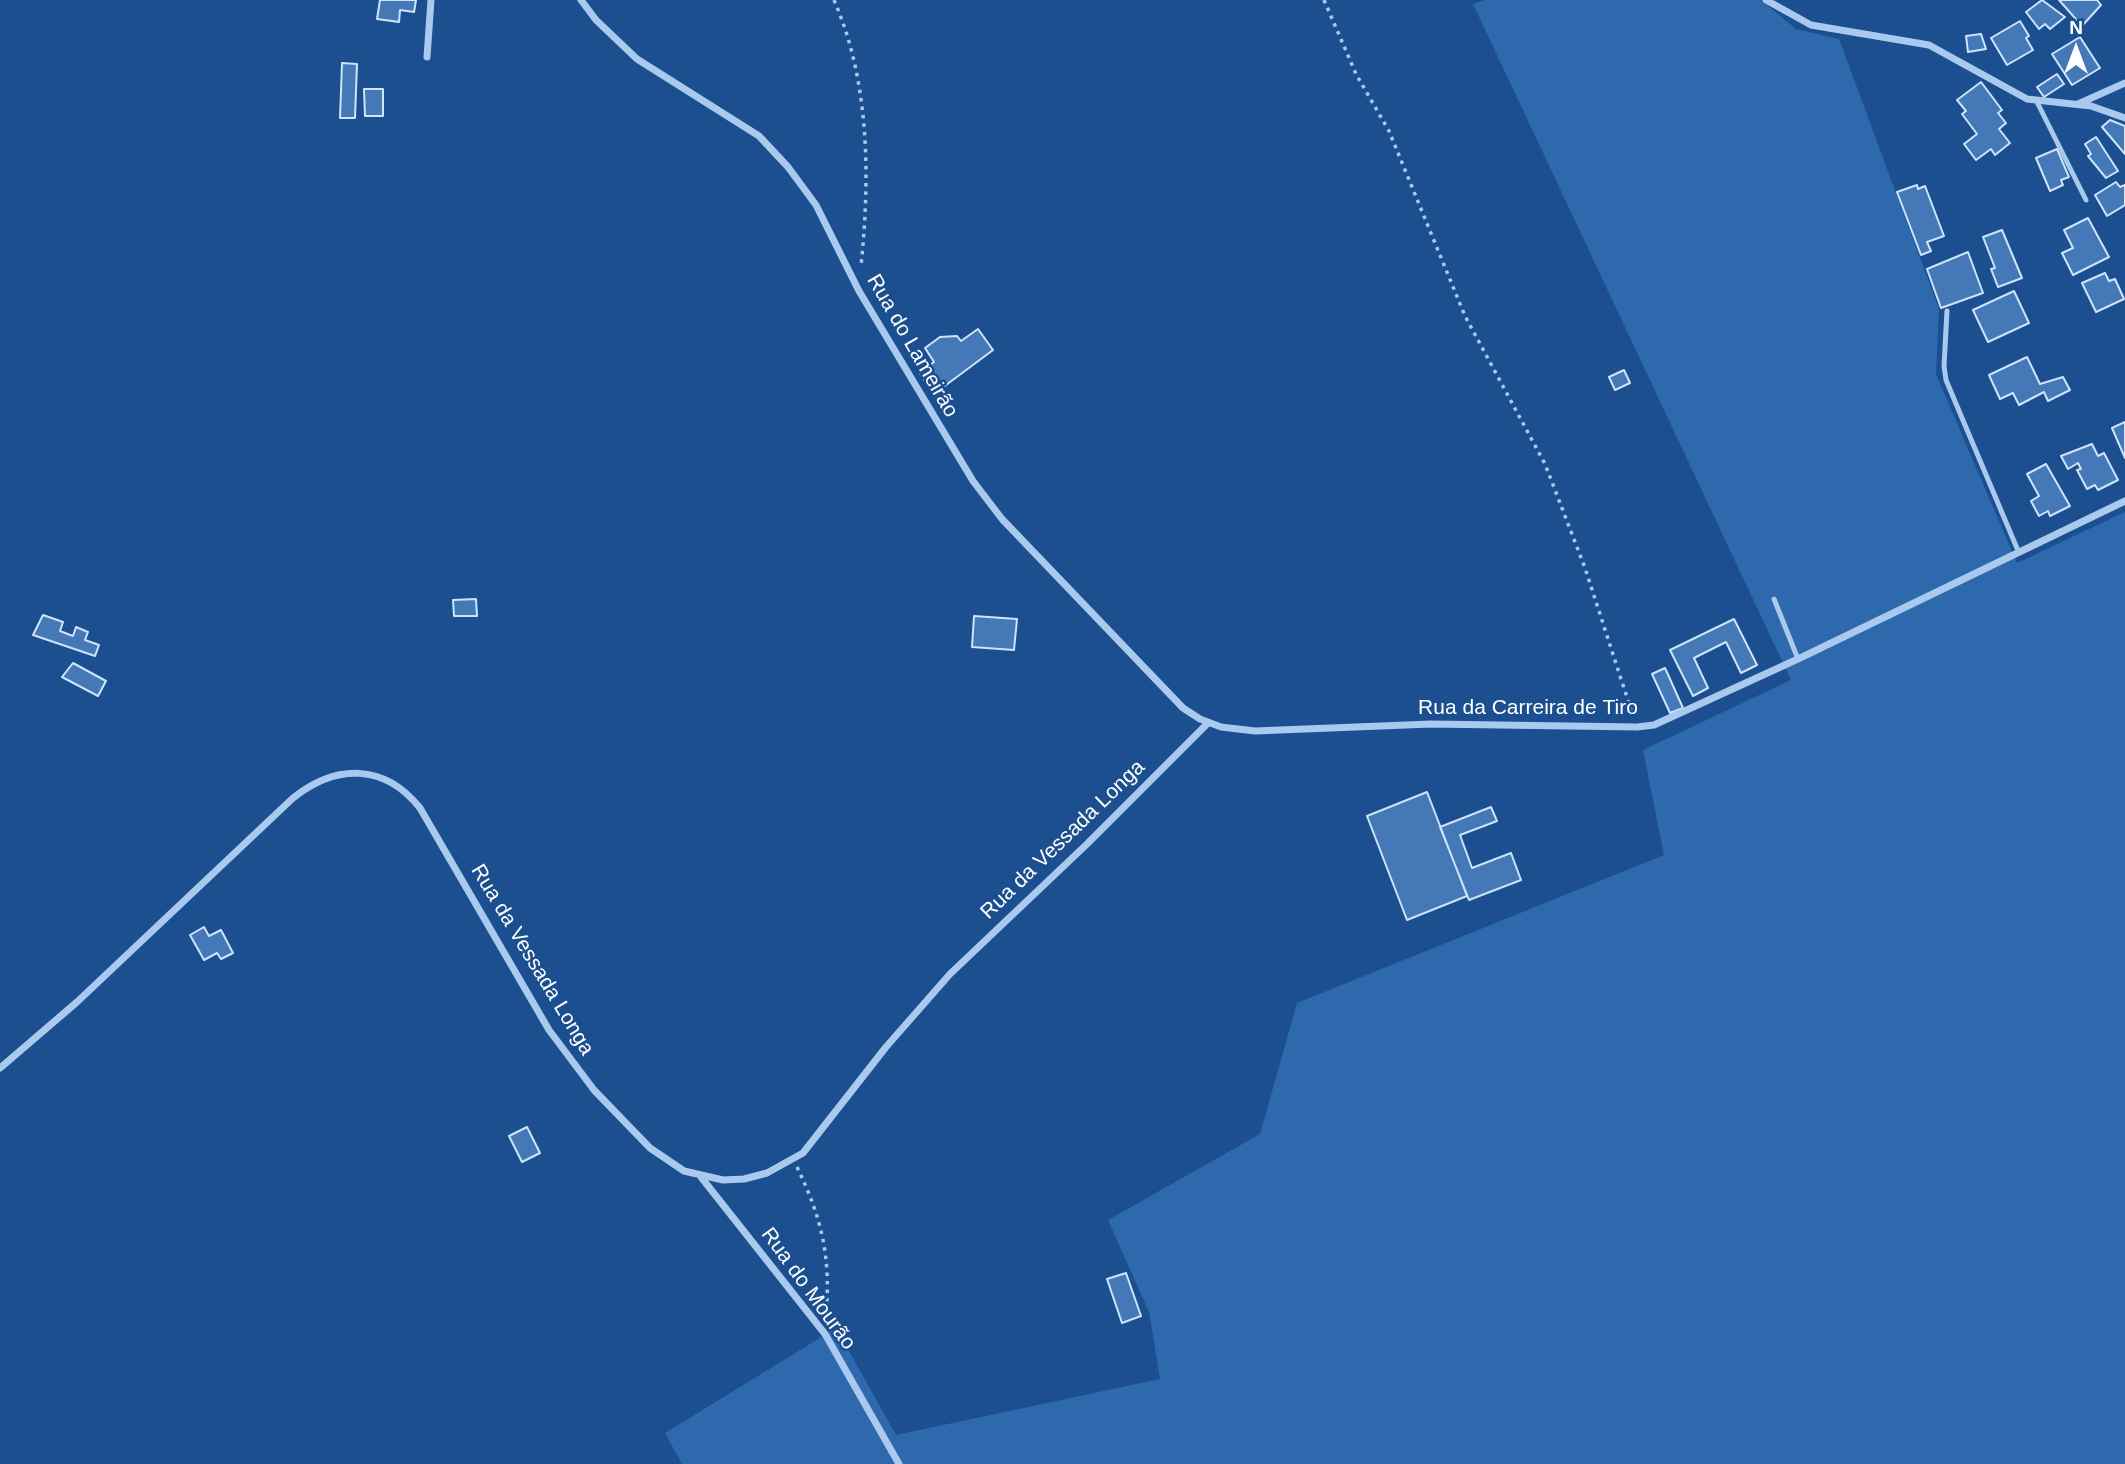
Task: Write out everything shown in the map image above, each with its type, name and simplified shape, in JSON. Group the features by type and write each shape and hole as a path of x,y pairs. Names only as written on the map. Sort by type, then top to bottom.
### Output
{"street":[{"path":"427,57 431,0"},
{"name":"Rua do Lameirão","path":"581,0 596,20 637,59 734,120 773,149 816,205 859,291 944,437 1002,519 1184,708 1208,723"},
{"path":"1766,0 1811,25 1929,45 1998,86 2037,102 2076,105 2125,118"},
{"path":"2076,105 2125,83"},
{"name":"Rua da Carreira de Tiro","path":"1208,723 1255,731 1431,724 1637,727 1667,721 2125,501"},
{"name":"Rua da Vessada Longa","path":"0,1068 77,1002 293,798 330,775 362,774 397,785 420,808 549,1030 594,1090 650,1147 684,1171 701,1177 744,1179 794,1160 813,1141 886,1047 950,974 1087,844 1208,723"},
{"name":"Rua do Mourão","path":"701,1177 825,1334 899,1464"}],"lane":[{"path":"2037,102 2086,200"},
{"path":"1948,311 1944,366 1946,380 2020,553"},
{"path":"1774,599 1798,659"}],"path":[{"path":"834,0 858,82 866,129 864,234 859,291"},
{"path":"1324,0 1356,74 1389,131 1465,316 1545,464 1586,568 1637,727"},
{"path":"794,1160 821,1225 827,1255 825,1334"}],"shaded area":[{"path":"1485,0 1761,0 1796,29 1839,39 1939,309 1936,374 2017,563 2125,512 2125,1464 682,1464 665,1433 836,1328 896,1435 1160,1379 1149,1312 1108,1220 1260,1134 1297,1003 1664,855 1643,750 1791,680 1473,4"}],"building":[{"path":"380,0 416,0 414,12 400,10 399,22 377,19"},
{"path":"2042,0 2065,17 2050,29 2045,24 2039,29 2026,12"},
{"path":"2059,0 2097,0 2101,5 2082,26"},
{"path":"2020,21 2033,50 2007,65 1991,38"},
{"path":"1981,34 1986,49 1968,52 1966,36"},
{"path":"2080,37 2100,68 2072,85 2052,54"},
{"path":"342,63 357,64 355,118 340,118"},
{"path":"2057,74 2064,84 2044,97 2037,87"},
{"path":"1981,82 2002,110 1998,113 2006,123 1999,129 2010,143 1995,155 1991,149 1976,160 1964,144 1977,134 1962,114 1966,111 1957,100"},
{"path":"364,89 383,89 383,116 365,116"},
{"path":"2110,120 2125,126 2125,154 2102,127"},
{"path":"2096,137 2118,171 2106,178 2088,156 2091,154 2085,144"},
{"path":"2057,149 2069,177 2061,180 2063,185 2050,191 2036,158"},
{"path":"2116,182 2120,187 2125,185 2125,205 2107,216 2095,195"},
{"path":"1917,185 1918,189 1925,186 1944,236 1927,242 1931,251 1921,255 1897,192"},
{"path":"2088,218 2109,257 2073,275 2062,253 2073,248 2064,230"},
{"path":"2002,230 2022,278 1998,287 1991,269 1995,268 1983,237"},
{"path":"1968,252 1983,293 1941,308 1927,269"},
{"path":"2105,273 2109,281 2115,279 2124,299 2096,312 2082,283"},
{"path":"2014,291 2029,323 1988,342 1973,310"},
{"path":"978,329 993,350 934,394 919,372 934,362 925,348 940,337 957,336 961,341"},
{"path":"2027,357 2040,384 2063,377 2070,390 2048,401 2044,392 2019,405 2013,393 2000,399 1989,375"},
{"path":"1624,370 1630,383 1615,390 1609,377"},
{"path":"2125,422 2125,458 2112,428"},
{"path":"2092,444 2098,456 2104,453 2118,480 2098,490 2095,485 2087,489 2077,470 2081,469 2078,463 2068,469 2061,456"},
{"path":"2046,464 2070,506 2050,516 2048,511 2039,516 2031,501 2039,496 2027,474"},
{"path":"476,599 477,616 454,616 453,600"},
{"path":"43,615 63,622 60,631 73,636 76,627 88,632 85,640 99,645 95,656 33,635"},
{"path":"974,616 1017,619 1014,650 972,647"},
{"path":"1734,619 1757,665 1741,673 1726,642 1694,658 1708,688 1693,696 1670,650"},
{"path":"73,663 106,681 98,696 62,677"},
{"path":"1665,668 1683,708 1670,713 1652,674"},
{"path":"1427,792 1467,896 1407,920 1367,816"},
{"path":"1491,807 1497,821 1460,835 1472,868 1511,853 1521,880 1469,900 1440,827"},
{"path":"204,927 209,936 221,930 233,953 221,959 217,953 204,960 190,935"},
{"path":"527,1127 540,1153 522,1162 509,1136"},
{"path":"1126,1273 1141,1316 1122,1323 1107,1279"}]}
